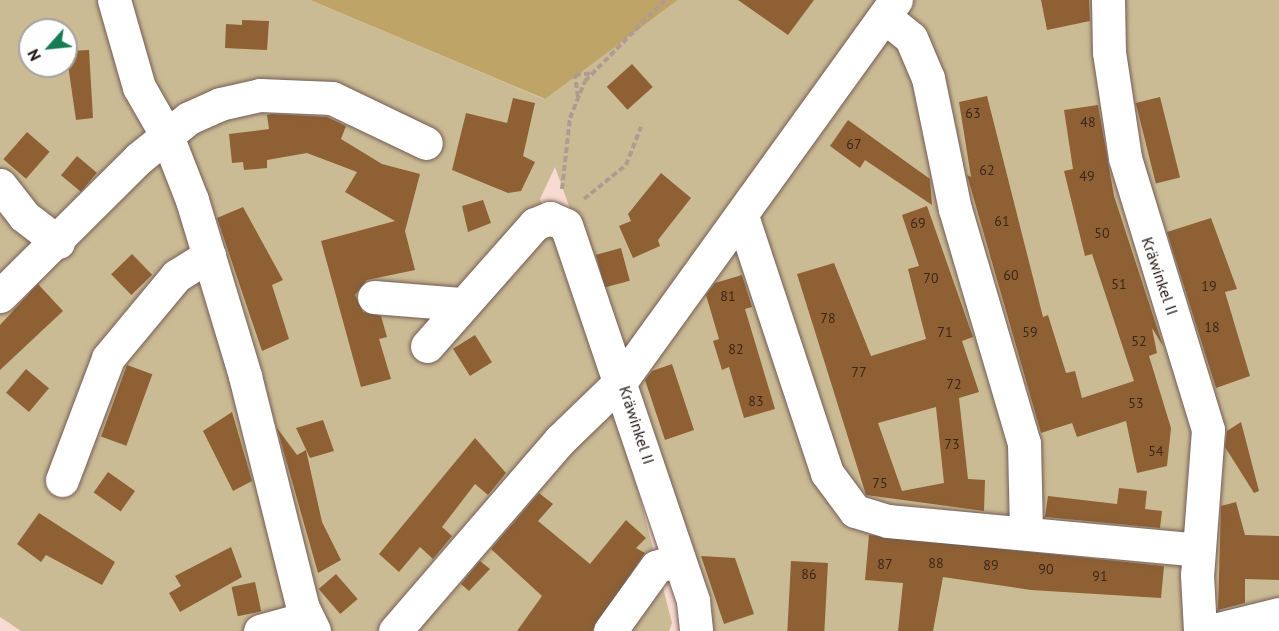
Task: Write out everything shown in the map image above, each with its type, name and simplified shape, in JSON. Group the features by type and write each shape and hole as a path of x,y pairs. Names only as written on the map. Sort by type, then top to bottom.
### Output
{"lane":[{"path":"114,0 139,87 167,136 209,255 311,624 260,631"},
{"name":"Kräwinkel II","path":"1108,0 1112,75 1127,168 1208,430 1198,550 1200,631"},
{"name":"Kräwinkel II","path":"696,631 679,559 621,381 890,8 911,38 928,78 955,209 1024,442 1026,533"},
{"path":"0,296 167,136 220,104 295,94 354,106 426,143"},
{"path":"0,185 24,216 58,242"},
{"path":"742,216 827,473 846,504 888,521 1198,550"},
{"path":"395,631 560,440 621,381 567,219 555,218 535,224 461,304 427,346"},
{"path":"62,480 108,358 176,276 209,255"},
{"path":"374,297 461,304"},
{"path":"610,631 656,567 679,559"},
{"path":"1210,631 1279,614"}],"path":[{"path":"567,219 562,162 578,98 593,73 665,0"},
{"path":"578,98 575,75 593,73"},
{"path":"567,219 613,180 626,165 641,127"}],"shaded area":[{"path":"0,0 310,0 544,99 678,0 1279,0 1279,631 709,631 655,447 555,167 540,199 628,451 672,623 669,631 21,631 0,617"},
{"path":"310,0 678,0 545,99"}],"building":[{"path":"738,0 814,0 788,35"},
{"path":"1041,0 1089,0 1090,21 1047,30"},
{"path":"242,20 269,21 267,50 225,48 226,24 242,25"},
{"path":"78,50 89,50 93,118 76,120 70,78 78,78"},
{"path":"632,64 653,87 627,110 607,87"},
{"path":"987,96 1043,317 1048,315 1066,373 1075,371 1082,398 1134,381 1092,254 1085,256 1064,171 1073,169 1064,110 1098,105 1114,196 1163,346 1152,328 1157,353 1149,356 1171,428 1167,466 1137,473 1126,421 1077,437 1072,423 1041,433 967,175 971,177 959,102"},
{"path":"1160,97 1180,178 1156,184 1136,103"},
{"path":"513,98 535,103 523,156 535,162 521,191 508,193 452,170 466,113 507,123"},
{"path":"267,115 327,117 346,126 341,139 382,164 420,174 405,231 415,270 367,280 355,295 363,312 381,316 387,337 379,339 391,379 361,387 321,241 395,221 345,192 357,172 307,153 267,160 267,168 244,170 243,162 232,163 229,134 269,129"},
{"path":"848,120 930,179 932,205 865,160 860,168 830,146"},
{"path":"27,132 50,152 26,179 3,159"},
{"path":"77,156 97,173 81,192 61,175"},
{"path":"661,173 691,198 658,240 660,246 633,258 619,226 631,221 628,214"},
{"path":"483,200 491,223 468,232 462,206"},
{"path":"927,206 973,337 962,341 979,392 959,398 968,479 985,480 984,511 866,495 797,274 834,263 871,356 926,339 908,269 919,266 902,215","holes":["936,407 944,483 902,491 878,423"]},
{"path":"243,207 283,280 272,285 289,339 262,351 217,218"},
{"path":"1211,218 1237,289 1225,292 1250,376 1216,388 1167,232"},
{"path":"621,248 630,281 605,288 596,255"},
{"path":"132,254 152,275 131,295 111,274"},
{"path":"742,275 752,307 745,309 775,409 744,418 729,367 722,370 713,341 719,339 706,295 715,283"},
{"path":"38,284 63,311 0,370 0,325"},
{"path":"475,335 492,362 470,376 453,349"},
{"path":"672,364 694,430 665,440 645,380 652,371"},
{"path":"127,365 152,374 126,446 101,436"},
{"path":"26,369 49,388 29,412 6,393"},
{"path":"232,412 252,481 233,491 203,431"},
{"path":"323,420 334,451 310,458 296,428"},
{"path":"1241,422 1259,491 1254,493 1225,447 1227,431"},
{"path":"277,428 297,455 306,450 322,522 341,560 318,573"},
{"path":"475,438 506,473 488,495 475,484 442,527 452,536 433,559 420,547 399,572 379,554"},
{"path":"108,472 135,491 121,511 94,492"},
{"path":"1119,488 1147,491 1145,509 1162,511 1160,528 1045,517 1048,496 1117,504"},
{"path":"539,493 553,504 538,521 590,564 626,520 646,538 636,548 645,553 592,631 517,631 542,596 491,549"},
{"path":"1236,502 1245,535 1279,536 1279,580 1245,579 1245,603 1218,610 1221,506"},
{"path":"39,513 115,562 102,585 46,555 41,562 17,544"},
{"path":"869,535 1164,566 1161,598 1031,590 943,577 933,631 898,631 903,583 865,580"},
{"path":"231,547 242,577 180,612 169,593 181,586 175,576"},
{"path":"701,556 735,558 754,614 724,624"},
{"path":"480,561 490,569 469,591 461,584"},
{"path":"791,561 828,563 824,631 787,631"},
{"path":"336,574 358,599 340,614 319,589"},
{"path":"255,582 261,611 238,616 232,587"}]}
